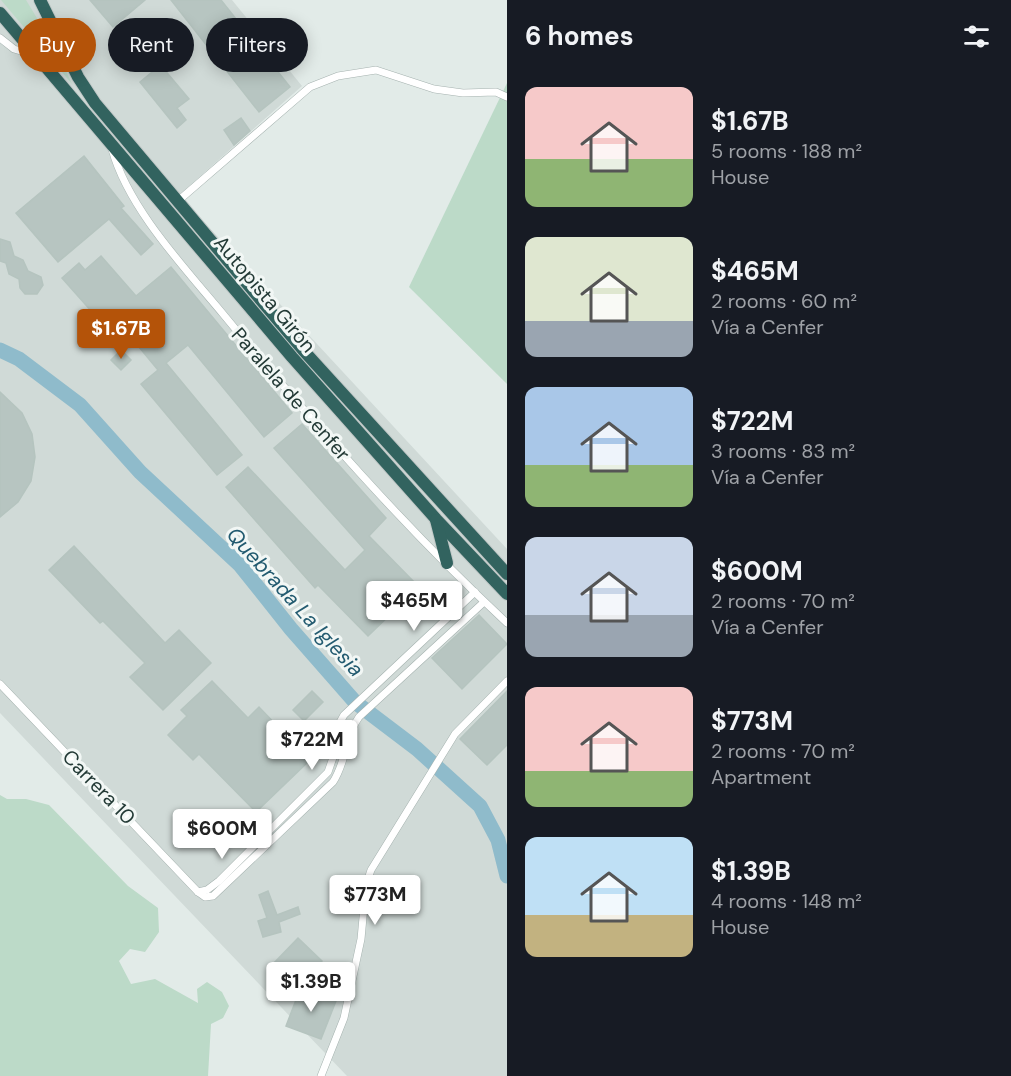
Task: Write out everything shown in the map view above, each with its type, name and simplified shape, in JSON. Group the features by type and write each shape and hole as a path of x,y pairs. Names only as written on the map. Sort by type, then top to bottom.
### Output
{"highway":[{"path":"32,0 43,18"},
{"name":"Autopista Girón","path":"40,0 50,18"},
{"path":"0,3 18,27"},
{"name":"Autopista Girón","path":"0,13 18,35"},
{"name":"Autopista Girón","path":"49,72 292,357 436,519 507,594"},
{"name":"Autopista Girón","path":"78,72 95,104 346,399 507,574"},
{"path":"436,519 447,563"}],"street":[{"path":"0,38 18,49"},
{"path":"178,201 310,87 338,76 376,70 434,89 463,93 495,92 507,97"},
{"name":"Paralela de Cenfer","path":"110,141 118,168 164,243 306,415 484,602 507,623"},
{"path":"198,892 207,890 219,881 328,772 337,746 339,724 351,707 475,592"},
{"path":"198,892 205,897 218,893 333,782 344,762 352,726 359,717 484,602"},
{"path":"321,1076 346,1009 361,939 366,885 371,870 455,734 507,681"},
{"name":"Carrera 10","path":"0,684 198,892"}],"shaded area":[{"path":"0,0 232,0 247,18 206,18 206,72 291,72 302,86 179,195 507,549 507,1076 347,1076 0,713"}],"green space":[{"path":"1,0 26,0 37,18 18,18 18,20"},
{"path":"62,72 67,72 72,84"},
{"path":"507,83 507,384 409,287"},
{"path":"0,795 7,799 26,799 49,805 128,886 158,908 159,932 145,952 130,949 119,961 131,984 155,979 198,1003 197,989 207,982 222,992 229,1006 223,1018 211,1024 208,1076 0,1076"}],"building":[{"path":"90,0 145,0 124,18 108,18 108,21"},
{"path":"171,0 221,0 235,18 206,18 206,45 194,29 194,18 185,18"},
{"path":"152,72 166,72 189,99 177,108 186,120 177,128 140,82"},
{"path":"228,72 278,72 290,87 259,112"},
{"path":"241,118 250,131 234,145 224,130"},
{"path":"84,156 124,206 121,208 153,244 141,255 109,219 58,262 16,213"},
{"path":"0,239 10,242 14,256 23,260 28,271 41,277 43,285 37,294 25,294 20,288 19,279 9,274 6,263 0,261"},
{"path":"101,256 136,296 171,267 292,413 264,437 188,345 166,363 242,455 217,475 141,384 158,370 110,312 100,321 62,278 79,263 85,270"},
{"path":"121,350 131,360 121,370 111,360"},
{"path":"0,392 22,413 32,434 35,457 31,481 18,502 0,517"},
{"path":"302,424 386,518 369,536 419,587 368,636 318,585 315,588 226,487 248,467 345,570 365,550 274,448"},
{"path":"74,546 165,643 179,630 211,663 163,710 130,677 145,663 103,621 100,623 49,570"},
{"path":"479,615 507,644 462,689 432,658"},
{"path":"212,681 248,718 259,707 310,760 256,812 199,754 193,760 168,735 187,716 181,710"},
{"path":"312,691 323,702 304,721 293,710"},
{"path":"507,691 507,745 487,765 460,739"},
{"path":"268,891 277,915 298,907 300,914 279,922 281,932 263,937 258,921 267,918 259,895"},
{"path":"298,938 322,961 296,988 272,965"},
{"path":"301,987 336,1001 321,1039 286,1026"}],"waterway":[{"name":"Quebrada La Iglesia","path":"0,350 19,359 80,405 140,472 240,565 291,629 355,702 417,749 480,806 498,840 507,876"}]}
